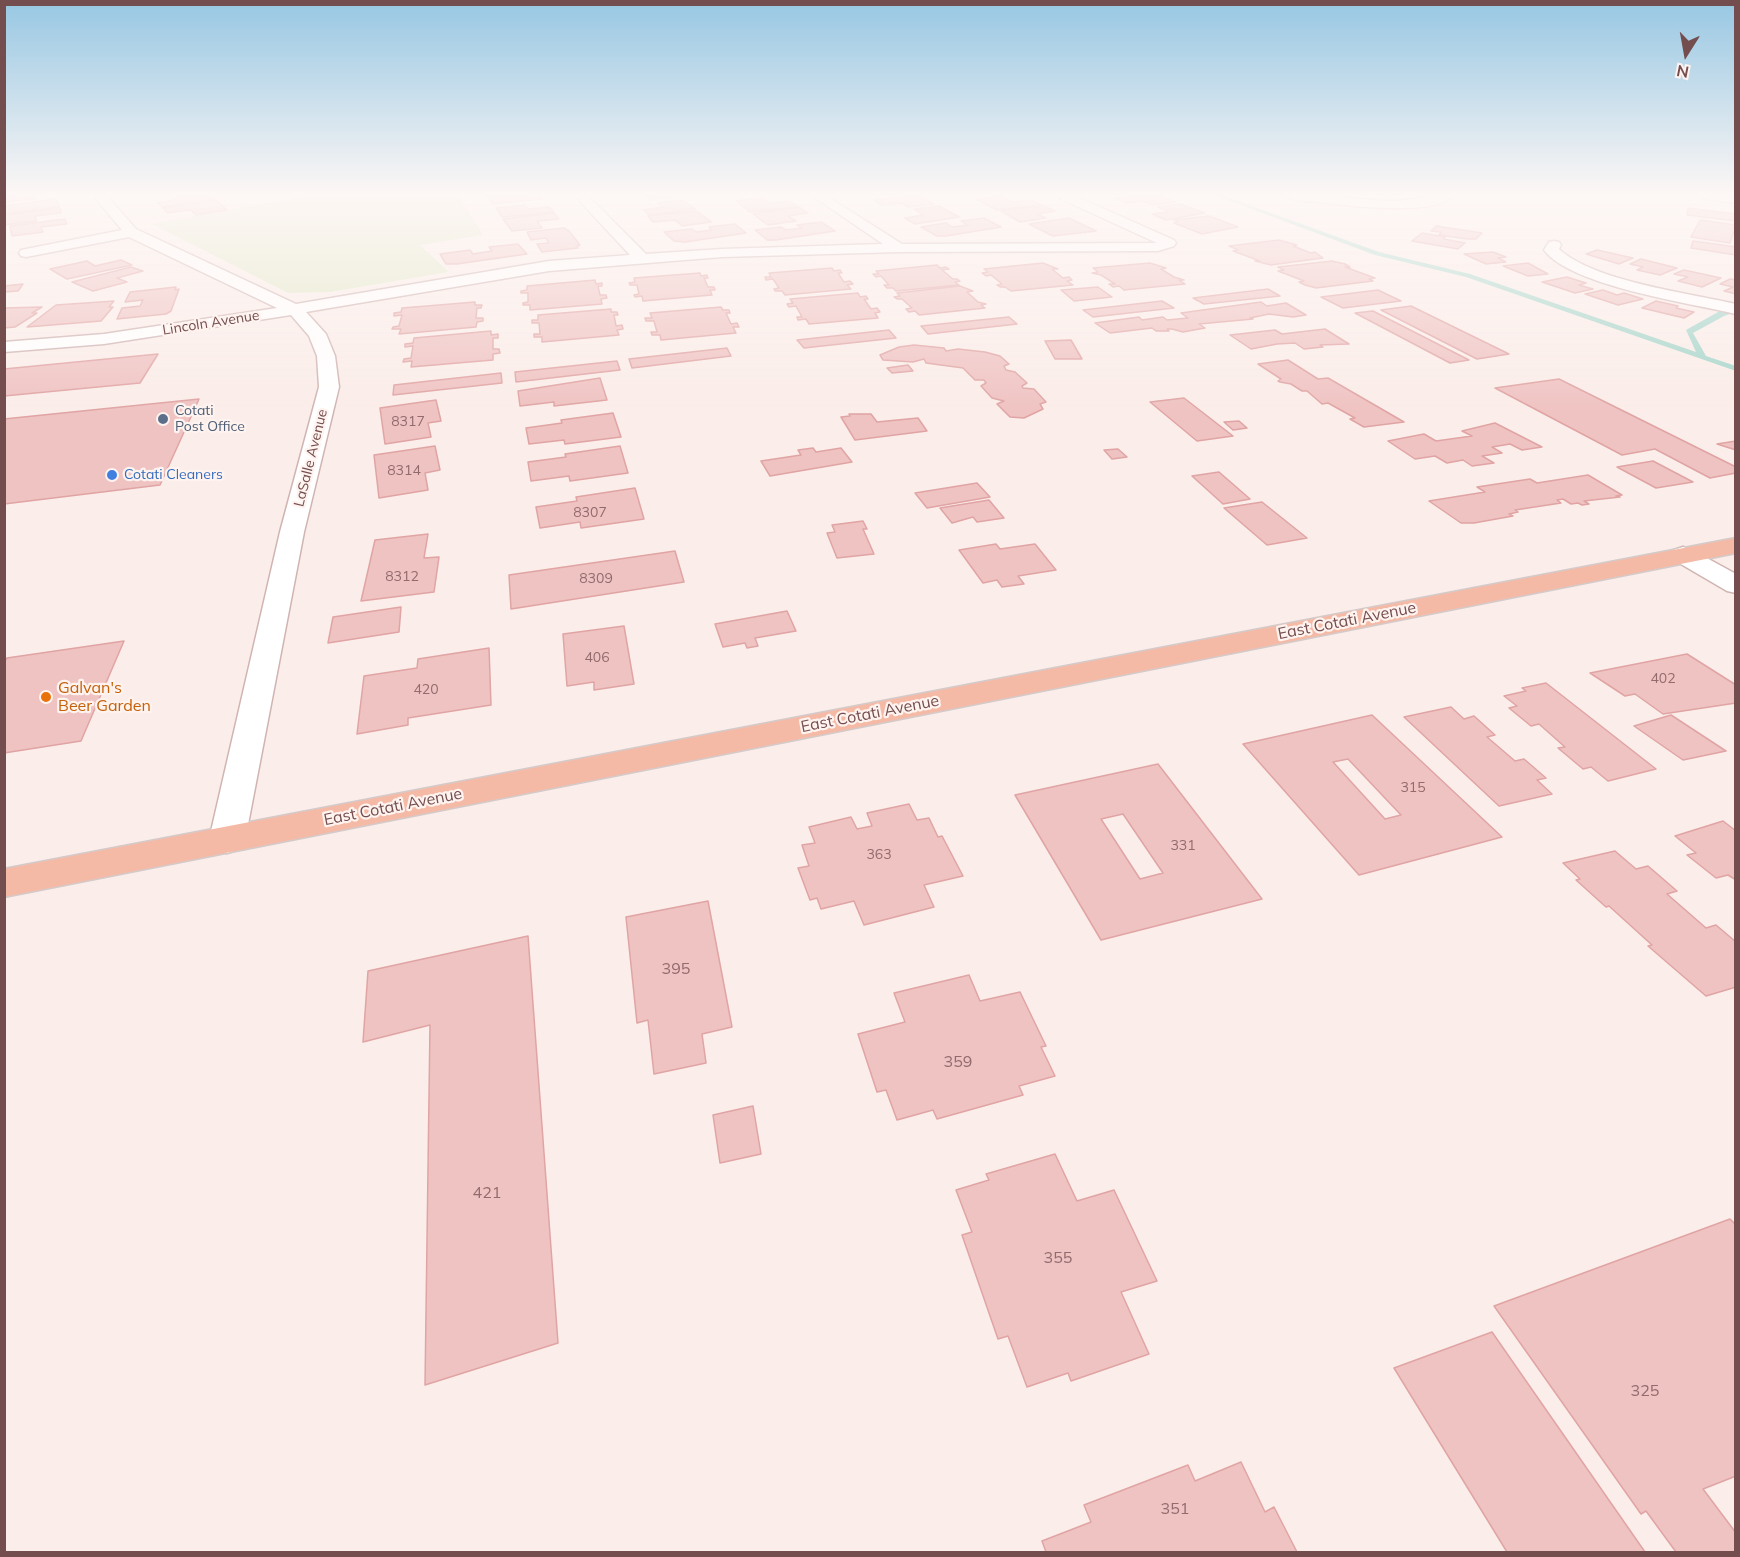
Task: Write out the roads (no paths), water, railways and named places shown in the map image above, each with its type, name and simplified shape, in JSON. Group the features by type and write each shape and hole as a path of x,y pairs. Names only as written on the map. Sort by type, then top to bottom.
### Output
{"main road":[{"name":"East Cotati Avenue","path":"4,883 1736,545"}],"street":[{"name":"LaSalle Avenue","path":"207,268 295,309 317,334 326,357 329,387 292,532 227,840"},
{"name":"Lincoln Avenue","path":"4,347 104,339 192,327 539,268"},
{"path":"1577,268 1604,279 1736,309"},
{"path":"1683,555 1736,585"}],"waterway":[{"path":"1436,268 1468,275 1736,369"},
{"path":"1702,356 1689,332 1721,314 1736,310"}],"place":[{"name":"Cotati Post Office","path":"163,419"},
{"name":"Cotati Cleaners","path":"112,475"},
{"name":"Galvan's Beer Garden","path":"46,697"}]}
